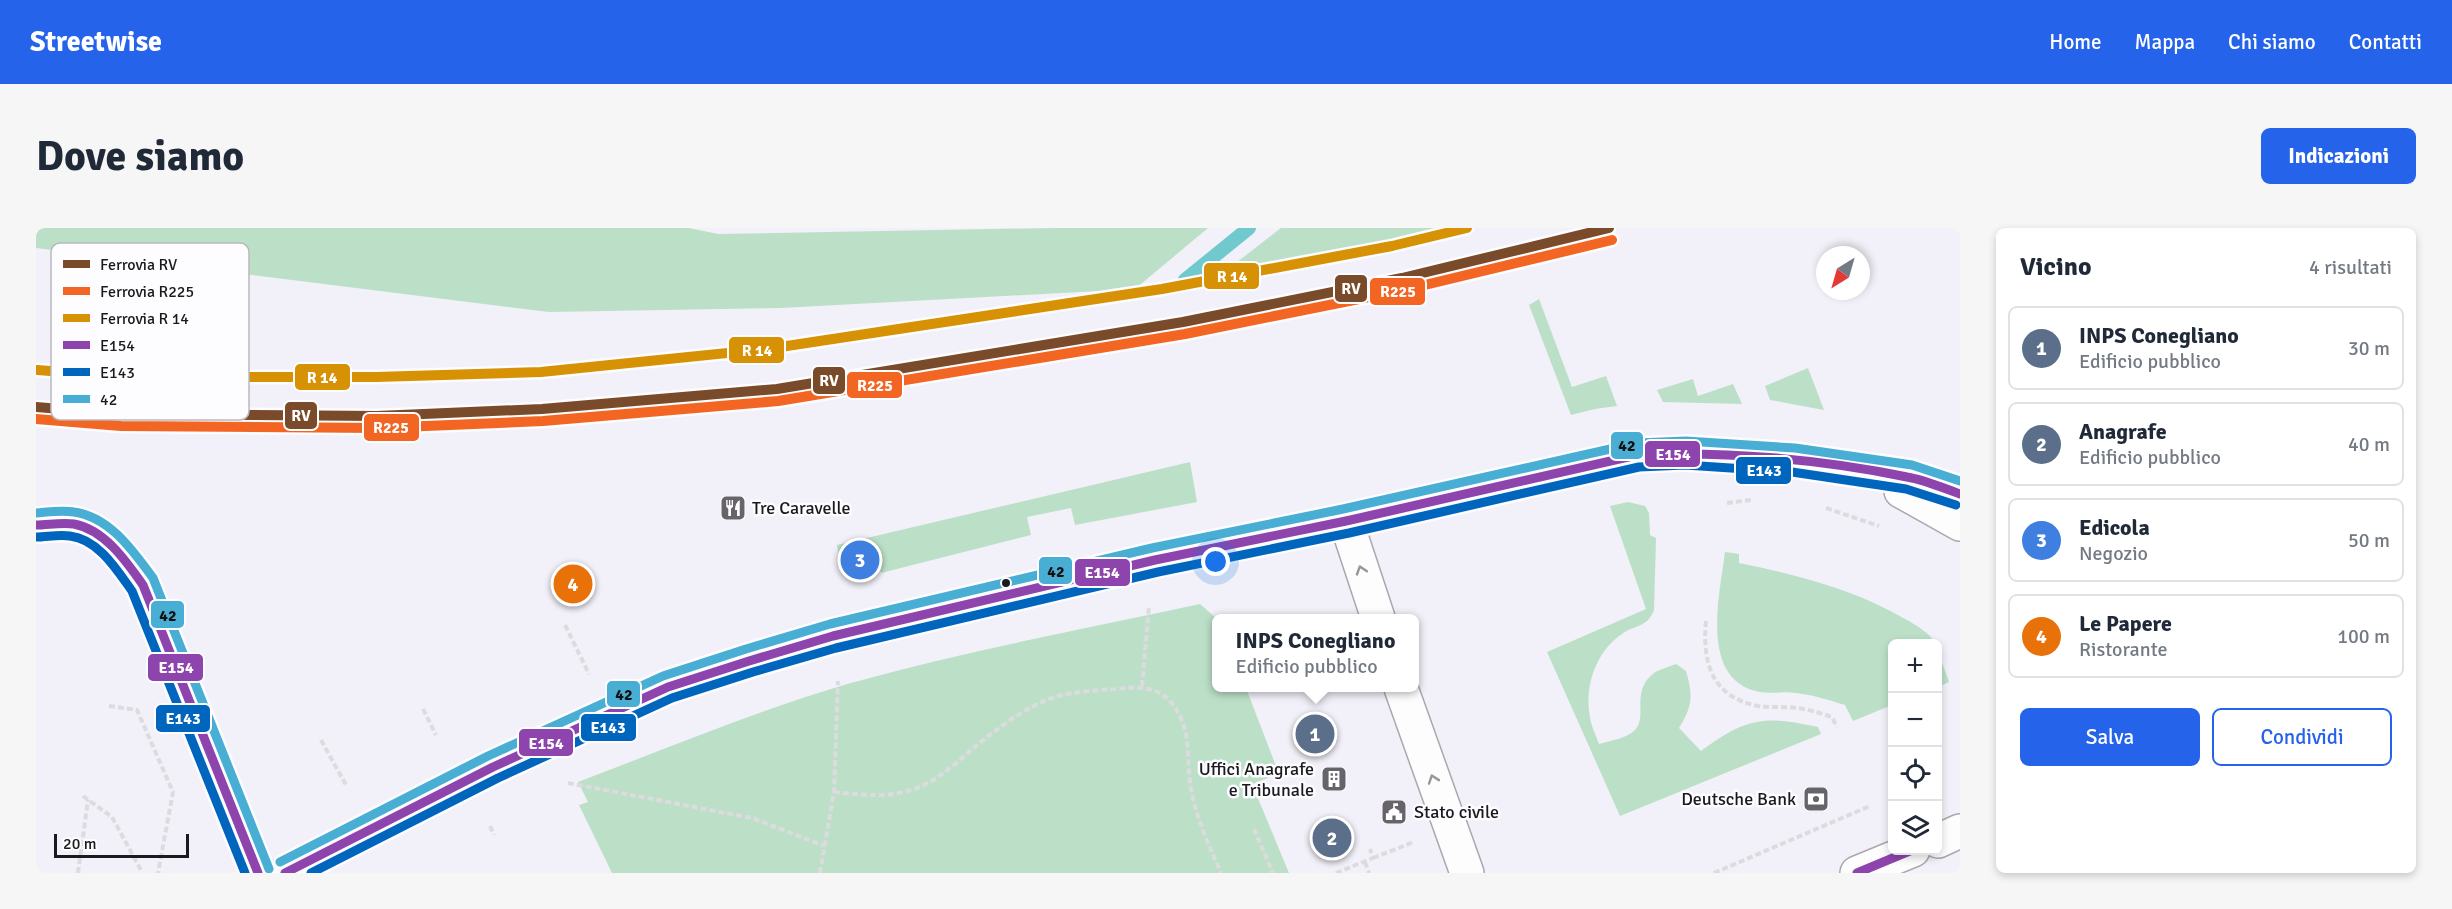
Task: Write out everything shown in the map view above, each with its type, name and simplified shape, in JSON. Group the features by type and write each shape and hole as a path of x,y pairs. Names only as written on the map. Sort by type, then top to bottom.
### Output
{"street":[{"path":"285,873 493,767 668,687 833,636 1155,560 1346,521 1637,455 1685,453 1793,460 1909,477 1960,494"},
{"path":"1845,469 1900,491 1960,524"},
{"path":"1346,521 1376,614"},
{"path":"1403,692 1467,873"},
{"path":"1942,839 1960,831"},
{"path":"1857,873 1901,855"}],"lane":[{"path":"36,508 100,536 123,557 143,585 258,873"},
{"path":"36,525 77,524"}],"path":[{"path":"1727,503 1757,499"},
{"path":"1820,506 1883,528"},
{"path":"1142,686 1149,606"},
{"path":"1706,621 1704,645 1707,659 1712,675 1724,690 1738,700 1760,706 1795,708 1821,713 1832,717 1837,727"},
{"path":"565,625 589,675"},
{"path":"820,873 834,792 838,681"},
{"path":"834,792 880,797 915,789 947,770 979,743 1025,711 1064,694 1142,686 1159,691 1176,707 1184,725 1189,748 1190,787 1201,828 1221,873"},
{"path":"110,706 137,710 173,792 158,873"},
{"path":"423,709 436,735"},
{"path":"321,740 346,785"},
{"path":"568,783 752,818 825,846"},
{"path":"83,796 112,816 142,872"},
{"path":"78,873 88,800"},
{"path":"1714,873 1870,806"},
{"path":"490,826 494,835"},
{"path":"1254,829 1273,873"},
{"path":"1336,873 1400,848"},
{"path":"1370,849 1373,858"},
{"path":"1365,862 1369,873"}],"green space":[{"path":"36,228 689,228 718,234 1052,228 1208,228 1135,289 781,308 549,312 249,275 249,243 51,243 51,250 36,248"},
{"path":"1281,228 1445,228 1219,276"},
{"path":"1539,299 1572,387 1606,376 1617,406 1571,415 1529,305"},
{"path":"1808,368 1824,410 1770,400 1765,386"},
{"path":"1693,379 1698,396 1733,384 1742,404 1663,402 1657,390"},
{"path":"1190,462 1197,502 1075,525 1071,508 1027,517 1031,535 881,573 874,548 839,556 837,545"},
{"path":"1628,502 1645,506 1649,513 1650,535 1656,538 1654,610 1648,620 1613,641 1605,650 1594,671 1589,706 1591,724 1599,744 1623,737 1635,730 1639,725 1641,696 1647,680 1654,673 1676,664 1686,671 1691,694 1687,713 1679,728 1701,751 1731,732 1756,722 1799,723 1818,727 1821,734 1620,816 1547,652 1646,609 1610,506"},
{"path":"1725,552 1739,554 1739,563 1825,584 1867,600 1919,627 1932,639 1888,639 1888,707 1853,721 1845,705 1792,692 1760,692 1740,685 1728,671 1720,654 1717,634"},
{"path":"1200,604 1212,614 1212,692 1248,692 1279,774 1252,784 1289,873 612,873 579,805 588,802 578,782 713,730 851,683 1025,641"},
{"path":"1942,662 1949,682 1942,685"}],"waterway":[{"path":"1185,280 1249,228"}],"rail line":[{"name":"RV","path":"249,415 377,416 542,409 777,389 1183,322 1402,278 1609,228"},
{"name":"R225","path":"36,419 121,426 378,428 543,421 778,401 1185,334 1404,290 1612,240"},
{"name":"RV","path":"36,407 51,408"}],"transit line":[{"path":"249,377 376,377 541,372 767,349 1162,289 1392,246 1467,228"},
{"path":"37,370 51,371"},
{"name":"42","path":"280,862 488,756 663,676 830,624 1152,548 1343,509 1637,443 1686,441 1795,448 1912,465 1960,481"},
{"name":"E154","path":"285,873 493,767 668,687 833,636 1155,560 1346,521 1637,455 1738,455 1841,465 1914,478 1960,494"},
{"name":"E143","path":"311,873 498,778 672,698 836,648 1158,572 1349,533 1639,467 1685,465 1792,472 1906,489 1956,505"},
{"name":"42","path":"36,513 69,511 87,515 99,521 120,537 153,578 269,869"},
{"name":"E154","path":"36,525 59,523 85,527 114,548 143,585 258,873"},
{"name":"E143","path":"36,537 66,535 89,543 106,557 132,591 245,873"},
{"name":"E154","path":"1857,873 1900,855"}],"place":[{"name":"Tre Caravelle","path":"733,508"},
{"name":"Edicola","path":"860,560"},
{"name":"Le Papere","path":"573,584"},
{"name":"INPS Conegliano","path":"1315,734"},
{"name":"Uffici Anagrafe e Tribunale","path":"1334,779"},
{"name":"Deutsche Bank","path":"1816,799"},
{"name":"Stato civile","path":"1394,812"},
{"name":"Anagrafe","path":"1332,838"}]}
